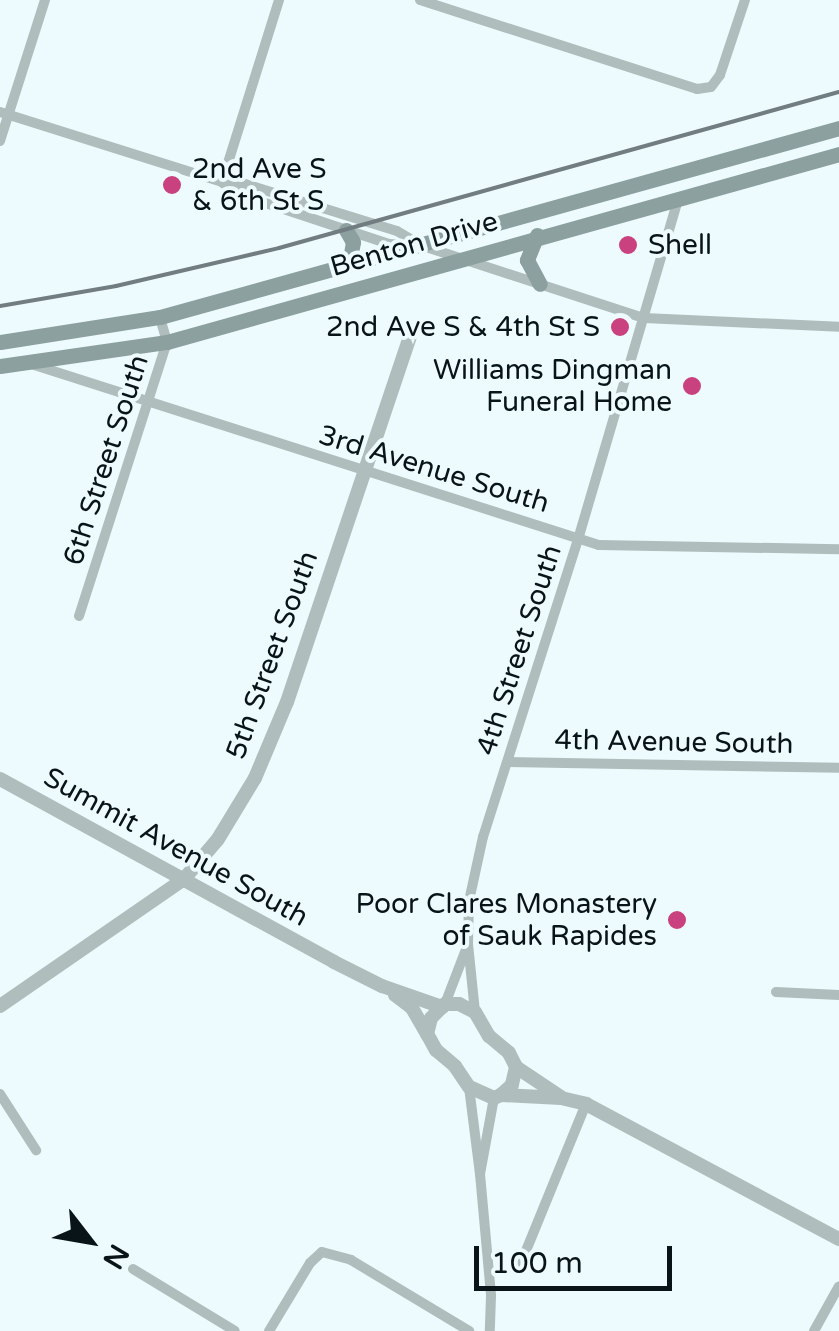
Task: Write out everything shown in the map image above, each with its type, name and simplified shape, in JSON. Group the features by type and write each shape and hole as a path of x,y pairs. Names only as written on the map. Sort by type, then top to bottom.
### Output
{"main road":[{"name":"Benton Drive","path":"0,342 160,317 839,128"},
{"name":"Benton Drive","path":"0,366 167,342 537,235 839,154"},
{"path":"346,230 354,242 350,265"},
{"path":"537,235 527,260 540,284"}],"street":[{"path":"0,141 4,113 45,0"},
{"path":"222,182 279,0"},
{"path":"420,0 697,89 711,87 720,76 745,0"},
{"path":"4,113 222,182 245,184 398,231 420,246"},
{"path":"222,182 241,196 389,244 420,246 644,318 839,327"},
{"name":"4th Street South","path":"475,1012 468,944 473,875 579,536 678,199"},
{"name":"6th Street South","path":"79,616 167,342 160,317"},
{"name":"5th Street South","path":"0,1006 184,880 218,839 270,746 411,333"},
{"name":"3rd Avenue South","path":"27,363 599,545 839,549"},
{"name":"4th Avenue South","path":"508,762 839,768"},
{"name":"Summit Avenue South","path":"0,779 382,986 412,1008 427,1034 469,1087 498,1097 562,1098 586,1104 839,1240"},
{"name":"4th Street South","path":"443,1005 468,944"},
{"name":"Summit Avenue South","path":"382,986 443,1005 459,1004 475,1012 516,1067 562,1098"},
{"path":"776,992 839,994"},
{"path":"427,1034 430,1018 443,1005"},
{"path":"480,1174 498,1097 512,1085 516,1067"},
{"path":"469,1087 491,1296 490,1331"},
{"path":"0,1094 36,1150"},
{"path":"521,1264 586,1104"},
{"path":"269,1331 310,1263 322,1252 351,1260 469,1331"},
{"path":"133,1269 235,1331"},
{"path":"814,1331 839,1286"}],"railway":[{"path":"0,306 116,286 279,248 839,92"}],"place":[{"name":"2nd Ave S & 6th St S","path":"172,185"},
{"name":"Shell","path":"628,245"},
{"name":"2nd Ave S & 4th St S","path":"620,327"},
{"name":"Williams Dingman Funeral Home","path":"692,386"},
{"name":"Poor Clares Monastery of Sauk Rapides","path":"677,920"}]}
